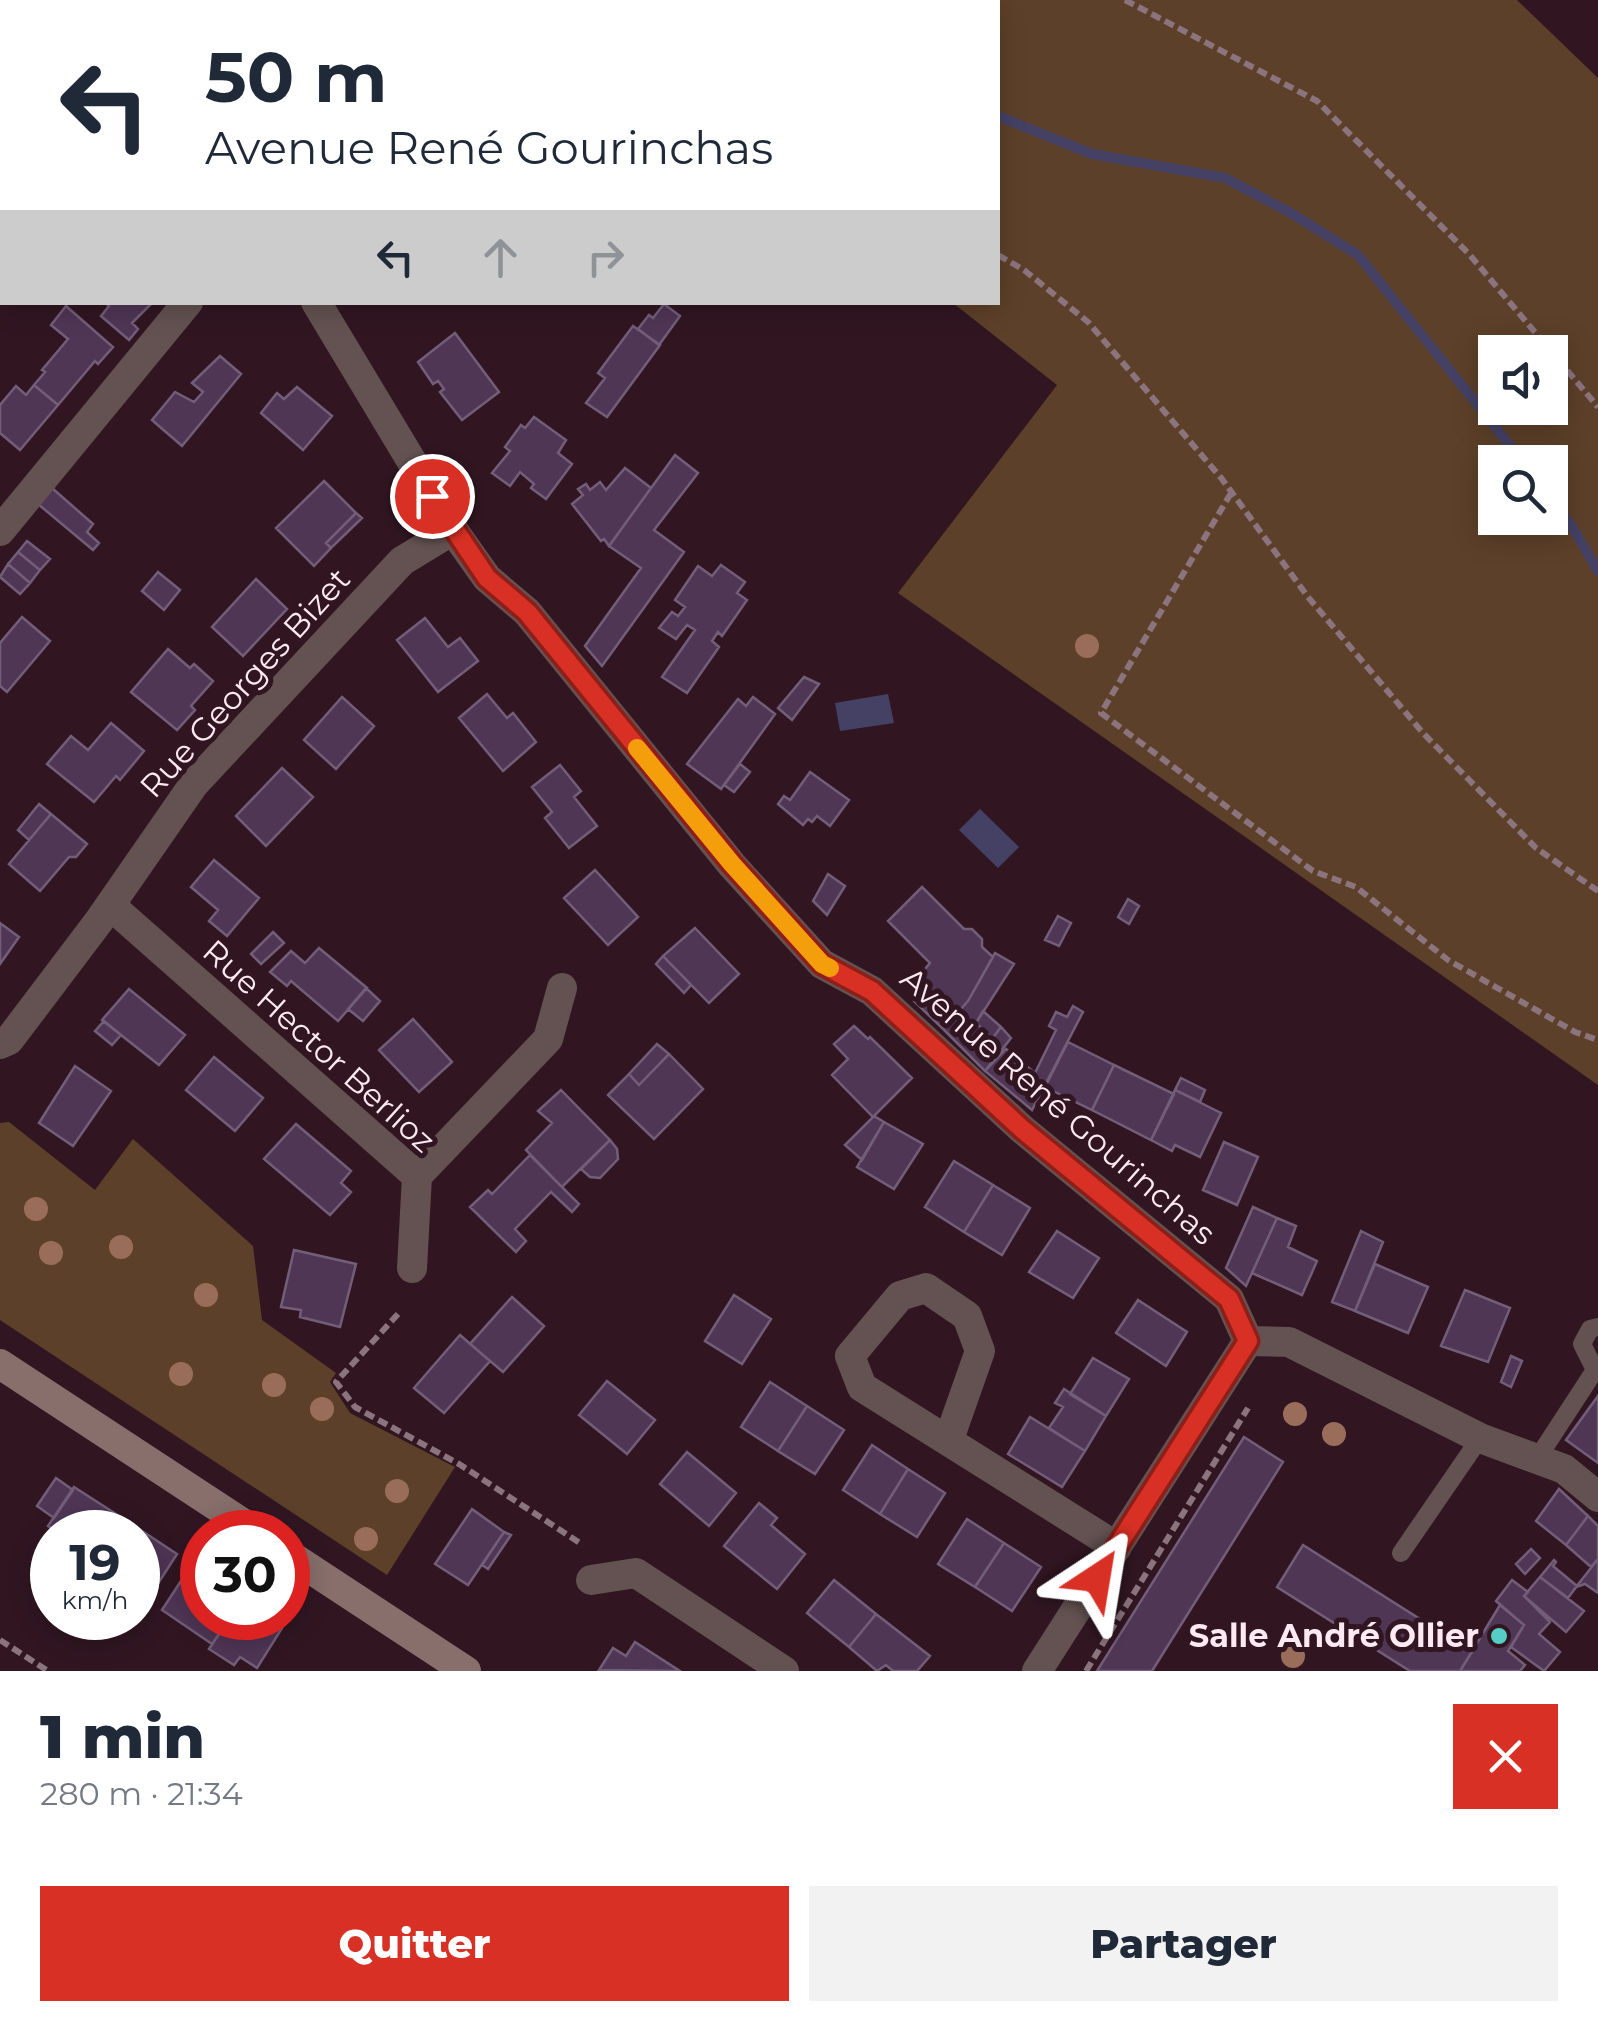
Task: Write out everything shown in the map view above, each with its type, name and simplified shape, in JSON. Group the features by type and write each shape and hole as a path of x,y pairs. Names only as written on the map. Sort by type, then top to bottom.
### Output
{"main road":[{"path":"0,1364 222,1510"},
{"path":"310,1568 466,1671"}],"street":[{"path":"0,532 186,305"},
{"name":"Avenue René Gourinchas","path":"318,305 453,530 487,578 527,612 732,864 822,964 872,991 1022,1129 1229,1299 1248,1341"},
{"name":"Rue Georges Bizet","path":"0,1044 8,1040 110,904 194,784 402,561 453,530"},
{"name":"Rue Hector Berlioz","path":"110,904 417,1176 412,1268"},
{"path":"417,1176 548,1039 562,988"},
{"path":"949,1439 980,1351 967,1316 926,1288 900,1296 850,1356 862,1387 1117,1547"},
{"path":"1037,1671 1248,1341 1289,1342 1480,1438 1551,1464 1598,1497"},
{"path":"591,1580 636,1572 784,1671"}],"lane":[{"path":"1551,1464 1595,1370 1582,1344 1590,1329 1598,1327"},
{"path":"1401,1553 1480,1438"}],"path":[{"path":"1124,0 1317,101 1469,254 1598,407"},
{"path":"1000,256 1024,270 1088,322 1232,492 1308,598 1423,733 1536,848 1598,891"},
{"path":"1232,492 1101,713 1313,872 1356,887 1448,960 1575,1032 1598,1040"},
{"path":"398,1314 336,1382 355,1407 459,1464 583,1546"},
{"path":"1086,1671 1248,1408"},
{"path":"0,1640 48,1671"}],"shaded area":[{"path":"1000,0 1517,0 1598,78 1598,1085 898,593 1057,385 956,305 1000,305"},
{"path":"888,694 894,723 840,731 835,703"},
{"path":"980,809 1019,847 998,868 959,830"},
{"path":"9,1122 95,1190 133,1139 253,1246 262,1320 336,1373 330,1382 350,1413 455,1467 387,1575 310,1524 310,1510 288,1510 0,1320 0,1123"}],"building":[{"path":"150,305 132,323 138,329 129,340 101,316 109,306"},
{"path":"663,305 680,316 659,345 638,329 649,315 653,318"},
{"path":"66,306 113,347 98,364 95,361 58,405 34,385 68,339 51,325"},
{"path":"633,326 660,345 607,417 586,403 605,378 598,373"},
{"path":"455,333 499,392 462,420 440,392 444,389 438,381 433,384 418,362"},
{"path":"220,356 241,374 182,446 152,420 175,392 194,402 203,392 192,383"},
{"path":"34,385 58,405 20,450 0,433 0,405 16,386 26,395"},
{"path":"297,387 332,416 303,450 261,413 277,393 284,399"},
{"path":"534,417 566,440 558,453 572,464 546,499 531,488 534,484 520,472 510,486 492,473 510,451 505,447 521,425 525,428"},
{"path":"675,455 698,473 654,530 684,552 602,666 585,646 641,568 609,546"},
{"path":"625,468 651,488 609,546 572,504 583,495 578,489 586,484 590,490 600,482 606,490"},
{"path":"324,481 356,513 326,543 331,548 314,566 276,528"},
{"path":"52,488 93,524 87,532 99,543 93,550 38,504"},
{"path":"356,513 362,518 331,548 326,543"},
{"path":"27,541 50,559 40,570 18,552"},
{"path":"18,552 40,570 30,583 8,564"},
{"path":"8,564 30,583 20,594 0,577"},
{"path":"721,565 745,582 737,593 747,600 722,636 718,632 712,641 719,647 687,693 662,677 695,630 687,625 676,639 659,628 672,612 678,616 685,607 675,600 698,566 712,576"},
{"path":"158,572 180,590 164,610 142,591"},
{"path":"256,579 287,609 243,656 212,627"},
{"path":"22,617 50,641 7,692 0,686 0,643"},
{"path":"425,618 448,647 460,638 478,661 438,692 397,640"},
{"path":"168,649 213,681 177,730 131,692"},
{"path":"804,677 819,684 792,720 778,708"},
{"path":"487,694 507,718 513,713 536,742 503,771 459,718"},
{"path":"342,697 374,726 336,769 304,740"},
{"path":"753,697 775,714 721,789 687,764 738,699 746,706"},
{"path":"111,723 144,751 120,780 116,776 94,802 47,764 71,736 88,750"},
{"path":"740,764 750,772 734,792 724,785"},
{"path":"560,765 581,791 574,797 597,826 569,848 545,818 552,812 532,787"},
{"path":"282,768 313,797 266,846 236,816"},
{"path":"810,772 849,800 830,826 817,816 803,825 778,804 784,796 790,800"},
{"path":"39,804 51,814 29,840 18,830"},
{"path":"51,814 87,844 76,857 69,857 40,891 9,864"},
{"path":"214,860 259,898 227,936 209,921 218,910 191,887"},
{"path":"595,870 638,917 608,945 564,898"},
{"path":"828,874 845,886 827,915 813,901"},
{"path":"922,887 964,929 972,929 993,957 968,1001 943,1029 914,1001 930,985 925,980 925,969 930,963 888,921"},
{"path":"1128,899 1139,906 1129,924 1118,917"},
{"path":"1058,916 1071,923 1059,946 1045,940"},
{"path":"0,923 19,937 0,964"},
{"path":"695,928 739,974 709,1003 663,956"},
{"path":"273,932 284,943 261,964 251,954"},
{"path":"319,948 367,988 338,1021 291,981 287,986 270,972 291,951 305,963"},
{"path":"995,953 1014,964 976,1023 992,1039 1001,1027 1011,1038 985,1071 943,1029 968,1001"},
{"path":"663,956 691,985 684,993 656,964"},
{"path":"366,988 380,1001 363,1021 348,1009"},
{"path":"129,989 185,1035 159,1065 102,1020"},
{"path":"1073,1006 1083,1012 1032,1110 985,1071 1006,1049 1035,1073 1056,1030 1049,1026 1056,1012 1067,1017"},
{"path":"983,1011 1001,1027 992,1039 976,1023"},
{"path":"413,1019 452,1062 419,1092 379,1050"},
{"path":"104,1021 121,1035 112,1045 95,1031"},
{"path":"854,1026 912,1078 873,1117 832,1075 848,1059 834,1044"},
{"path":"1068,1042 1114,1065 1092,1110 1045,1087"},
{"path":"657,1044 669,1054 639,1085 629,1074"},
{"path":"669,1054 703,1089 654,1139 608,1095 629,1074 639,1085"},
{"path":"214,1057 263,1098 235,1131 186,1090"},
{"path":"1114,1065 1174,1094 1151,1140 1092,1110"},
{"path":"75,1066 111,1091 73,1146 39,1123"},
{"path":"1181,1078 1205,1090 1200,1102 1175,1090"},
{"path":"561,1090 610,1140 562,1187 526,1150 552,1123 538,1111"},
{"path":"1175,1090 1221,1113 1200,1157 1175,1145 1172,1151 1151,1140"},
{"path":"874,1116 884,1122 862,1160 845,1145"},
{"path":"884,1122 923,1144 894,1189 857,1167"},
{"path":"296,1124 351,1171 341,1183 351,1192 330,1215 264,1159"},
{"path":"610,1140 618,1159 600,1178 590,1177 581,1169"},
{"path":"1224,1142 1258,1157 1237,1205 1203,1190"},
{"path":"530,1155 579,1204 572,1212 551,1192 515,1229 526,1241 516,1252 470,1207 488,1190 492,1194"},
{"path":"954,1161 993,1185 964,1232 925,1207"},
{"path":"993,1185 1030,1208 1002,1255 964,1232"},
{"path":"1253,1207 1277,1218 1246,1286 1226,1268"},
{"path":"1277,1218 1296,1226 1288,1247 1317,1261 1302,1295 1252,1273"},
{"path":"1057,1231 1099,1258 1073,1298 1029,1272"},
{"path":"1361,1231 1383,1242 1355,1311 1332,1302"},
{"path":"294,1250 356,1264 340,1327 300,1317 301,1310 281,1307"},
{"path":"1375,1264 1428,1287 1408,1333 1355,1311"},
{"path":"1465,1290 1510,1308 1488,1362 1441,1346"},
{"path":"734,1295 771,1319 742,1364 705,1341"},
{"path":"512,1297 544,1326 503,1372 470,1344"},
{"path":"1138,1300 1187,1332 1166,1366 1116,1333"},
{"path":"460,1335 490,1361 444,1413 414,1388"},
{"path":"1511,1356 1522,1361 1511,1387 1501,1382"},
{"path":"1093,1358 1129,1379 1106,1416 1070,1394"},
{"path":"607,1381 655,1420 627,1454 579,1415"},
{"path":"770,1382 807,1406 778,1451 741,1427"},
{"path":"1064,1389 1106,1416 1085,1451 1049,1428 1063,1407 1055,1403"},
{"path":"1598,1396 1598,1463 1566,1440"},
{"path":"807,1406 844,1430 815,1474 778,1451"},
{"path":"1030,1417 1085,1451 1062,1487 1008,1454"},
{"path":"1244,1437 1283,1462 1152,1671 1097,1671"},
{"path":"872,1445 908,1469 880,1514 843,1490"},
{"path":"687,1452 736,1493 709,1526 660,1484"},
{"path":"908,1469 945,1493 917,1537 880,1514"},
{"path":"56,1478 73,1490 59,1510 37,1506"},
{"path":"74,1487 110,1510 59,1510"},
{"path":"1559,1489 1588,1516 1566,1545 1536,1521"},
{"path":"759,1503 777,1518 771,1525 805,1554 777,1589 724,1546"},
{"path":"472,1509 504,1532 468,1585 435,1564"},
{"path":"1588,1516 1598,1526 1598,1559 1591,1567 1566,1545"},
{"path":"967,1519 1004,1543 975,1587 938,1564"},
{"path":"504,1532 511,1535 488,1569 482,1565"},
{"path":"160,1543 177,1554 160,1580"},
{"path":"1004,1543 1041,1567 1012,1611 975,1587"},
{"path":"1303,1545 1472,1652 1460,1671 1410,1671 1277,1587"},
{"path":"1531,1549 1540,1558 1525,1574 1516,1564"},
{"path":"1598,1559 1598,1593 1585,1584 1576,1587"},
{"path":"1554,1560 1553,1566 1577,1586 1568,1598 1540,1577"},
{"path":"1540,1577 1584,1611 1566,1632 1524,1596"},
{"path":"834,1580 876,1614 849,1647 807,1613"},
{"path":"1512,1580 1528,1592 1524,1596 1550,1622 1539,1634 1560,1652 1544,1671 1511,1647 1524,1625 1496,1601"},
{"path":"180,1582 180,1622 162,1610"},
{"name":"Salle André Ollier","path":"1500,1605 1524,1625 1508,1651 1525,1665 1520,1671 1460,1671"},
{"path":"876,1614 930,1656 917,1671 893,1671 886,1665 877,1671 849,1647"},
{"path":"215,1640 275,1640 257,1668 240,1657 234,1665 209,1649"},
{"path":"635,1642 680,1671 599,1670 613,1648 626,1656"}],"waterway":[{"path":"1000,117 1092,154 1225,178 1358,255 1509,445"},
{"path":"1568,521 1598,571"}],"slow traffic":[{"path":"637,748 732,864 822,964 830,968"}],"place":[{"name":"Salle André Ollier","path":"1499,1636"}],"route":[{"path":"432,496 487,578 527,612 732,864 822,964 872,991 1022,1129 1229,1299 1248,1341 1097,1578"}]}
